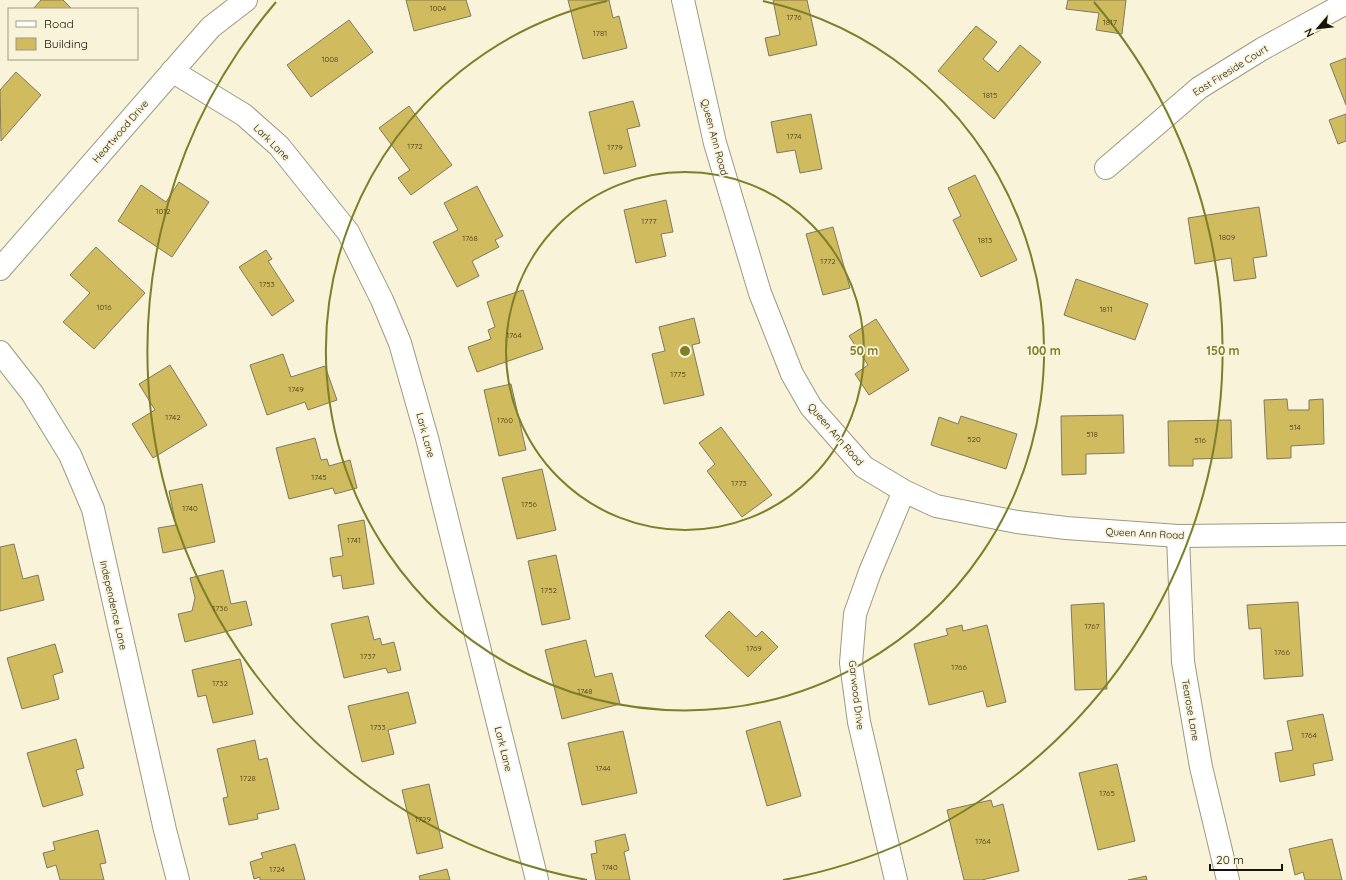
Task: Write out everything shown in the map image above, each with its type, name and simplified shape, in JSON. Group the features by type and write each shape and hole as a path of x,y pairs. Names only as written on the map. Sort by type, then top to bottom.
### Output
{"street":[{"name":"Heartwood Drive","path":"0,269 211,27 246,0"},
{"name":"Queen Ann Road","path":"683,0 715,143 760,293 792,374 812,407 864,467 904,491 936,506 1017,522 1066,528 1178,536 1346,534"},
{"name":"East Fireside Court","path":"1106,168 1199,88 1262,49 1346,3"},
{"name":"Lark Lane","path":"172,71 244,115 279,146 348,232 382,300 400,343 427,438 537,880"},
{"name":"Independence Lane","path":"0,352 32,393 70,455 93,509 163,822 178,880"},
{"name":"Garwood Drive","path":"896,880 859,722 851,663 856,614 870,572 904,491"},
{"name":"Tearose Lane","path":"1178,536 1183,662 1200,767 1228,880"}],"building":[{"path":"41,0 63,0 71,8 34,8"},
{"path":"406,0 466,0 471,16 414,31"},
{"path":"568,0 609,0 613,18 619,16 627,48 583,59"},
{"path":"773,0 807,0 817,45 769,56 765,38 780,35"},
{"path":"1068,0 1126,0 1122,34 1096,30 1099,13 1066,9"},
{"path":"349,20 373,52 311,97 287,65"},
{"path":"976,26 997,42 983,59 998,72 1020,45 1041,62 994,119 938,71"},
{"path":"1346,58 1346,105 1330,64"},
{"path":"16,72 41,95 1,141 0,90"},
{"path":"633,101 640,126 627,129 636,166 604,174 589,112"},
{"path":"409,106 452,165 411,195 398,178 410,170 379,128"},
{"path":"811,114 822,169 800,173 795,150 777,153 771,122"},
{"path":"1346,114 1346,141 1338,144 1329,120"},
{"path":"975,175 1017,260 981,277 953,220 961,216 948,188"},
{"path":"179,182 209,202 172,257 118,221 141,185 166,202"},
{"path":"477,186 503,236 495,240 499,247 472,261 479,276 457,287 433,242 458,230 444,203"},
{"path":"666,200 673,232 661,234 666,256 636,263 624,210"},
{"path":"1259,207 1267,256 1253,258 1256,278 1234,281 1231,258 1195,264 1188,218"},
{"path":"833,227 850,288 823,295 806,234"},
{"path":"96,247 145,293 94,349 63,322 90,293 70,275"},
{"path":"266,250 272,259 268,261 294,301 272,316 239,267"},
{"path":"1076,279 1148,304 1135,340 1064,315"},
{"path":"523,290 543,349 477,372 468,347 491,339 488,330 495,327 487,302"},
{"path":"694,318 700,343 692,345 704,395 664,404 652,354 665,351 659,327"},
{"path":"876,319 909,370 869,395 855,374 868,365 849,336"},
{"path":"283,354 291,377 325,366 337,400 308,410 305,402 267,415 250,365"},
{"path":"170,365 207,425 153,458 132,424 155,410 139,384"},
{"path":"511,384 526,450 499,456 484,390"},
{"path":"1287,399 1288,410 1309,410 1309,400 1323,399 1324,444 1291,446 1291,458 1267,459 1264,400"},
{"path":"1123,415 1124,453 1086,454 1086,474 1062,475 1061,416"},
{"path":"961,416 1017,434 1006,469 931,445 939,417 958,424"},
{"path":"1231,420 1232,458 1193,459 1193,466 1169,466 1168,421"},
{"path":"721,427 772,495 742,517 707,471 715,464 699,443"},
{"path":"315,438 321,460 327,459 329,466 350,460 357,488 335,494 333,488 289,499 276,448"},
{"path":"542,469 556,530 517,539 502,478"},
{"path":"202,484 215,542 163,553 158,528 176,525 169,491"},
{"path":"364,520 374,584 343,589 341,575 333,577 330,558 343,556 338,525"},
{"path":"14,544 23,579 38,575 44,600 0,611 0,547"},
{"path":"556,555 570,619 542,625 528,561"},
{"path":"223,570 231,604 246,601 252,625 185,642 178,614 192,611 195,598 190,578"},
{"path":"1298,602 1303,676 1264,679 1261,628 1249,629 1247,605"},
{"path":"1104,603 1107,689 1075,690 1071,605"},
{"path":"729,611 756,637 762,631 778,647 748,677 705,636"},
{"path":"368,616 374,640 380,638 382,645 394,642 401,670 388,673 386,668 344,678 331,624"},
{"path":"962,625 963,631 987,625 1006,702 987,707 983,691 929,705 914,644 948,635 946,629"},
{"path":"586,640 595,677 612,673 620,704 562,719 545,650"},
{"path":"55,644 63,672 53,675 59,699 22,709 7,658"},
{"path":"240,659 253,714 213,723 206,695 198,697 192,670"},
{"path":"408,692 416,723 388,730 394,754 362,762 348,706"},
{"path":"1323,714 1333,760 1313,764 1315,775 1280,782 1275,753 1293,750 1287,721"},
{"path":"780,721 801,796 767,806 746,731"},
{"path":"623,731 637,793 582,805 568,743"},
{"path":"76,739 84,768 76,770 83,795 43,807 27,753"},
{"path":"255,740 259,760 267,758 279,809 257,814 258,819 229,825 223,798 228,797 217,749"},
{"path":"1117,764 1135,841 1098,850 1079,773"},
{"path":"429,784 443,848 417,854 402,790"},
{"path":"991,800 993,807 1003,804 1019,871 982,880 964,880 947,810"},
{"path":"98,830 106,863 100,864 104,880 60,880 56,865 47,868 43,853 55,850 53,842"},
{"path":"625,834 629,850 624,852 630,880 596,880 591,854 597,853 595,841"},
{"path":"1332,839 1342,880 1305,880 1303,872 1295,875 1289,849"},
{"path":"295,844 305,880 260,880 260,877 254,879 250,862 263,858 261,853"},
{"path":"447,869 450,880 420,880 419,876"},
{"path":"1146,876 1147,880 1128,880"}]}
